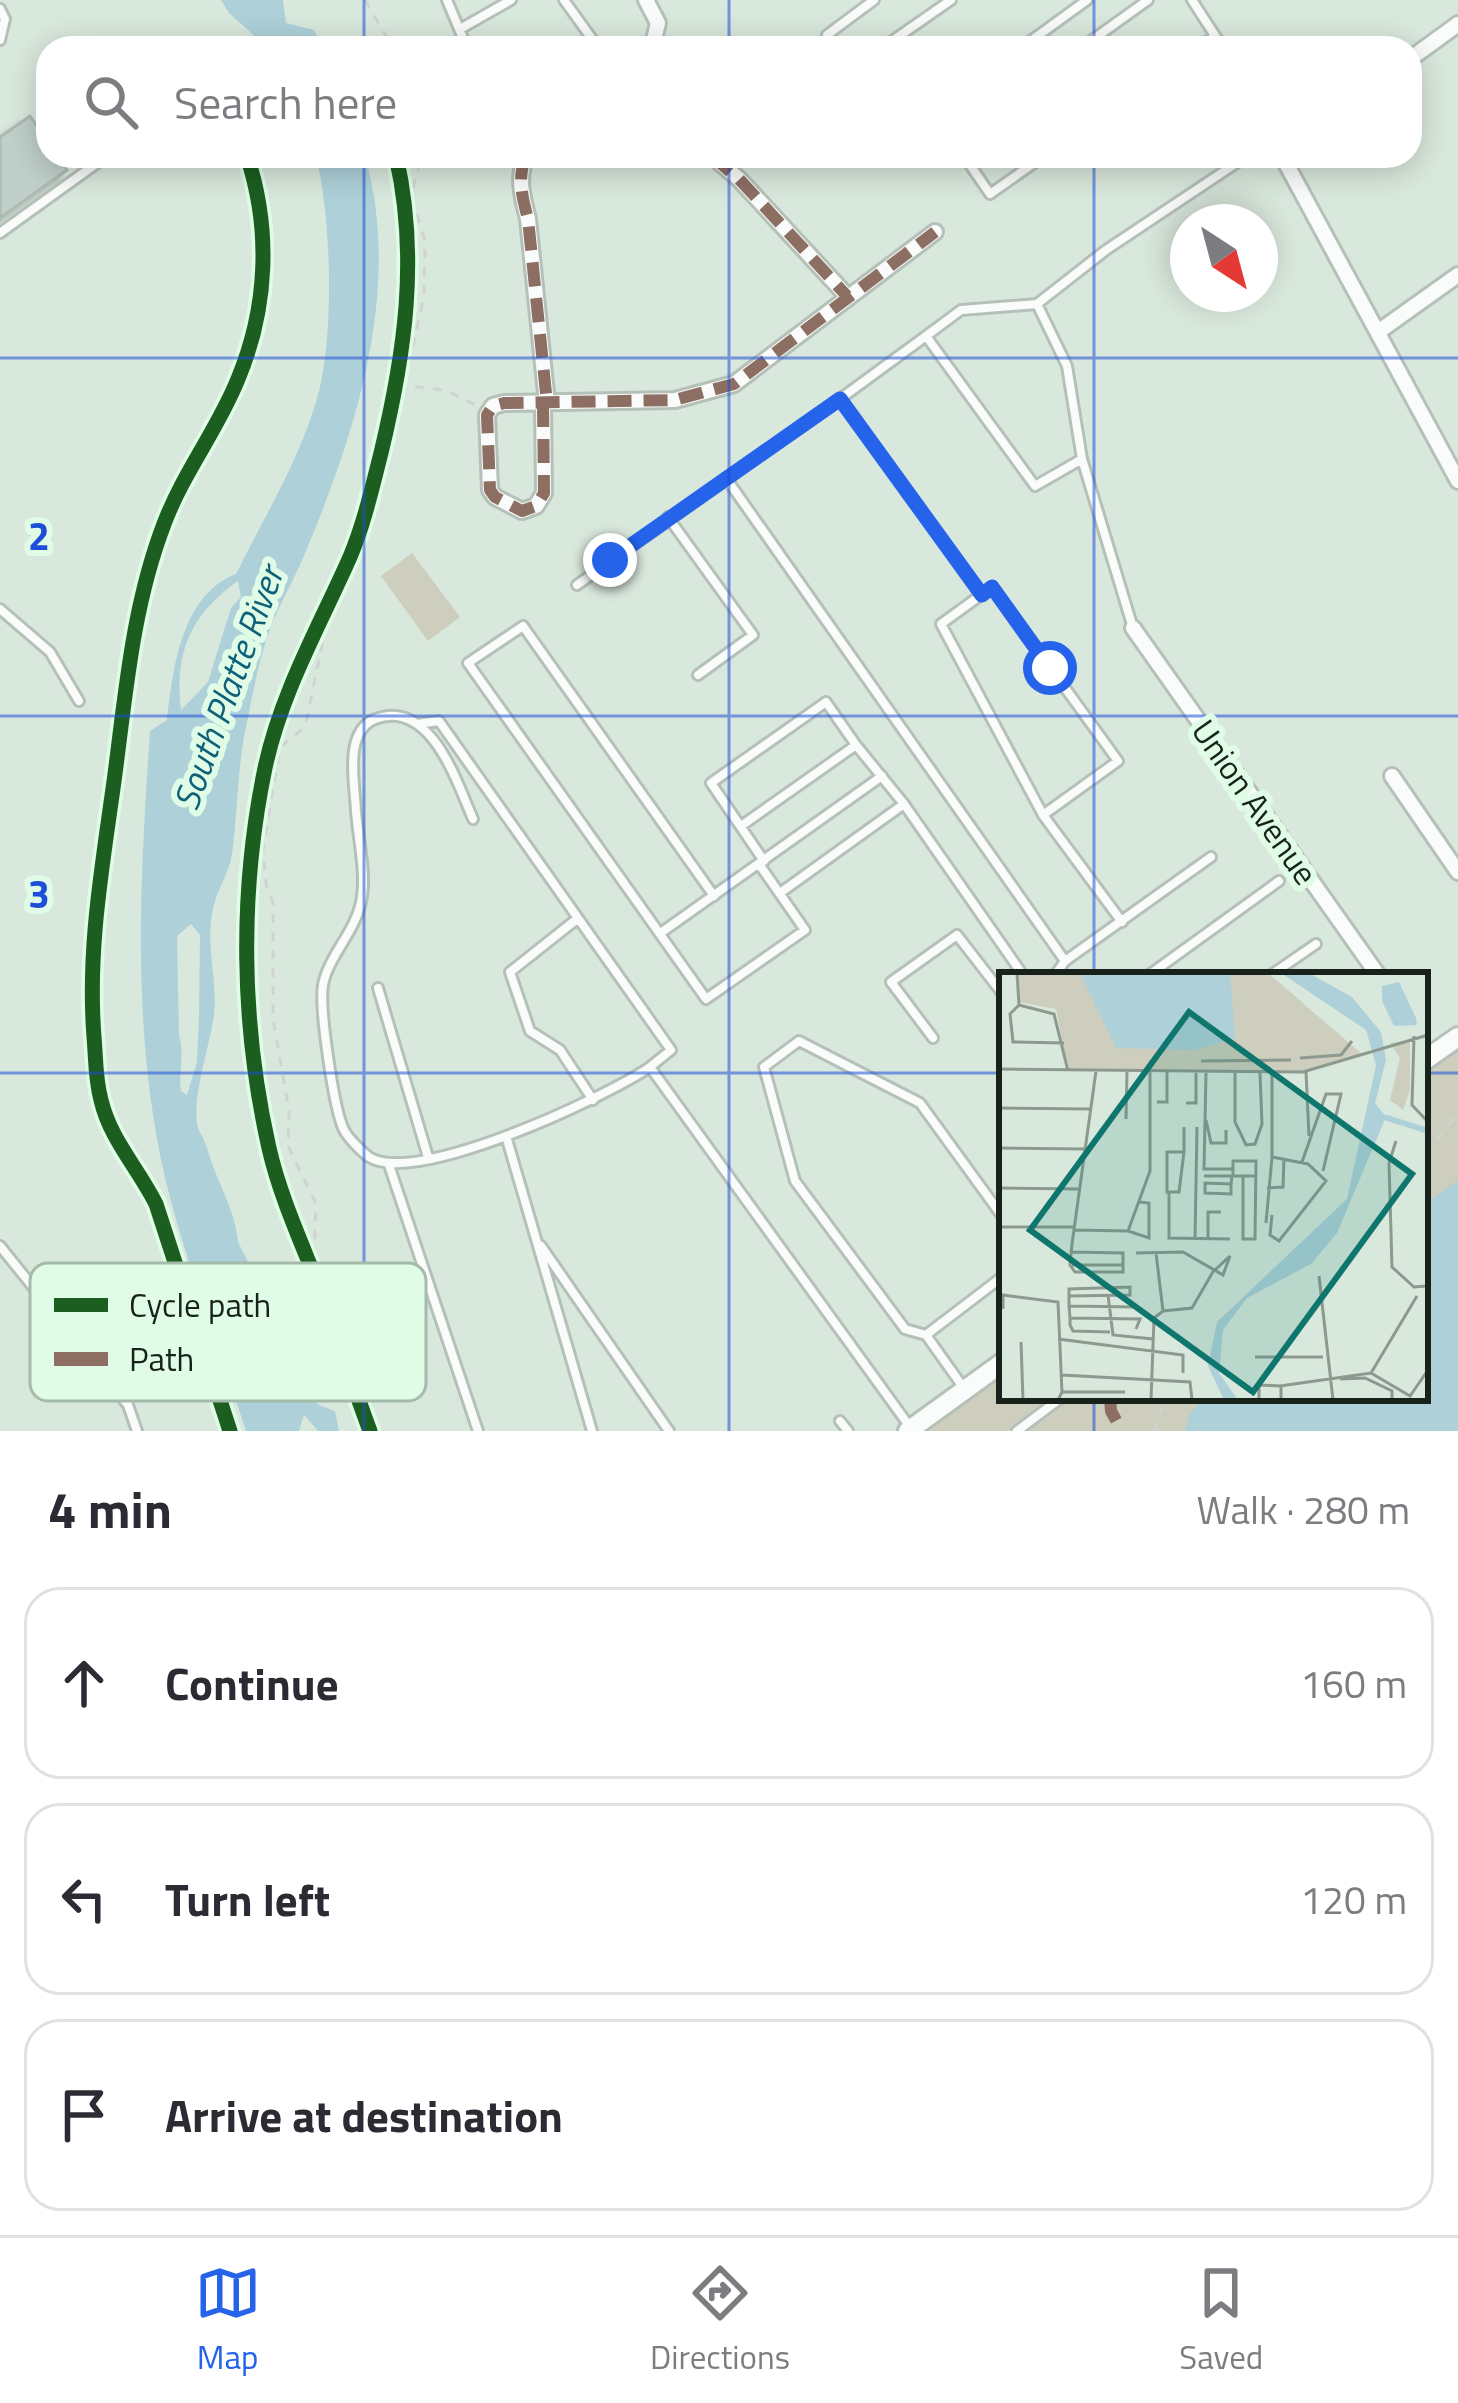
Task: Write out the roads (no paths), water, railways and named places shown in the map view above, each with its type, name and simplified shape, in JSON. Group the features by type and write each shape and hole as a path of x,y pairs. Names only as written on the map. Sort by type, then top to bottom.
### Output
{"street":[{"path":"646,0 658,23 655,36"},
{"path":"1422,50 1458,24"},
{"path":"521,168 545,403 544,493 536,506 522,511 490,490 487,415 493,406 504,403 545,403 675,400 734,384 935,232"},
{"path":"727,168 847,296"},
{"path":"1289,168 1458,482"},
{"path":"1378,332 1458,275"},
{"name":"Union Avenue","path":"1133,628 1376,972"},
{"path":"1392,776 1458,872"},
{"path":"1428,1050 1458,1036"},
{"path":"909,1430 999,1365"}],"lane":[{"path":"447,0 463,36"},
{"path":"460,28 512,0"},
{"path":"564,0 590,36"},
{"path":"828,36 874,0"},
{"path":"899,36 951,0"},
{"path":"1038,36 1087,0"},
{"path":"1098,36 1148,0"},
{"path":"1192,0 1215,36"},
{"path":"0,9 5,20 0,40"},
{"path":"0,233 90,168"},
{"path":"972,168 990,194 1027,168"},
{"path":"577,585 961,310 1037,304 1106,250 1229,168"},
{"path":"1037,304 1067,366 1082,459 1133,628"},
{"path":"926,336 1035,486 1082,459"},
{"path":"840,399 982,595"},
{"path":"726,478 1066,961"},
{"path":"668,517 753,635 698,675"},
{"path":"1042,814 1118,761 992,587 940,625 1042,814 1122,922"},
{"path":"0,609 50,652 79,701"},
{"path":"714,896 523,626 468,663 706,999 805,930 711,783 826,702 1021,972"},
{"path":"417,724 439,721 671,1050 593,1100 506,1136 476,1148 389,1165 368,1156 344,1130 323,1032 323,983 361,902 353,758 359,730 373,720 395,715 417,724 446,755 473,819"},
{"path":"741,826 856,745"},
{"path":"662,932 882,776"},
{"path":"780,893 904,804"},
{"path":"1057,972 1066,961 1211,857"},
{"path":"1153,972 1279,881"},
{"path":"577,919 510,972 530,1031 560,1050 593,1100"},
{"path":"933,1038 891,982 957,935 999,989"},
{"path":"1275,972 1316,944"},
{"path":"378,988 428,1157"},
{"path":"964,1390 926,1335 905,1329 795,1180 764,1067 799,1041 920,1103 999,1212"},
{"path":"650,1067 909,1430"},
{"path":"506,1136 592,1431"},
{"path":"389,1165 422,1263"},
{"path":"536,1240 669,1431"},
{"path":"0,1246 30,1283"},
{"path":"426,1276 478,1431"},
{"path":"926,1335 999,1279"},
{"path":"125,1401 137,1431"},
{"path":"1017,1431 1057,1401"},
{"path":"840,1420 848,1431"}],"water":[{"path":"221,0 283,0 286,23 314,30 317,36 255,36"},
{"name":"South Platte River","path":"318,168 367,168 379,254 369,354 343,453 264,647 241,759 232,854 211,919 214,1015 196,1111 248,1263 190,1263 165,1178 147,1067 141,899 150,731 167,720 177,657 192,616 217,584 236,574 313,411 324,362 328,240","holes":["238,581 241,597 231,608 208,682 181,710 180,670 189,636 208,607","191,924 200,935 197,1062 187,1095 180,1084 177,936"]},
{"path":"1458,1180 1458,1431 1185,1431 1190,1413 1201,1401 1428,1401 1428,1202"},
{"path":"236,1401 316,1401 335,1411 339,1431 318,1431 304,1415 299,1431 246,1431"}]}
